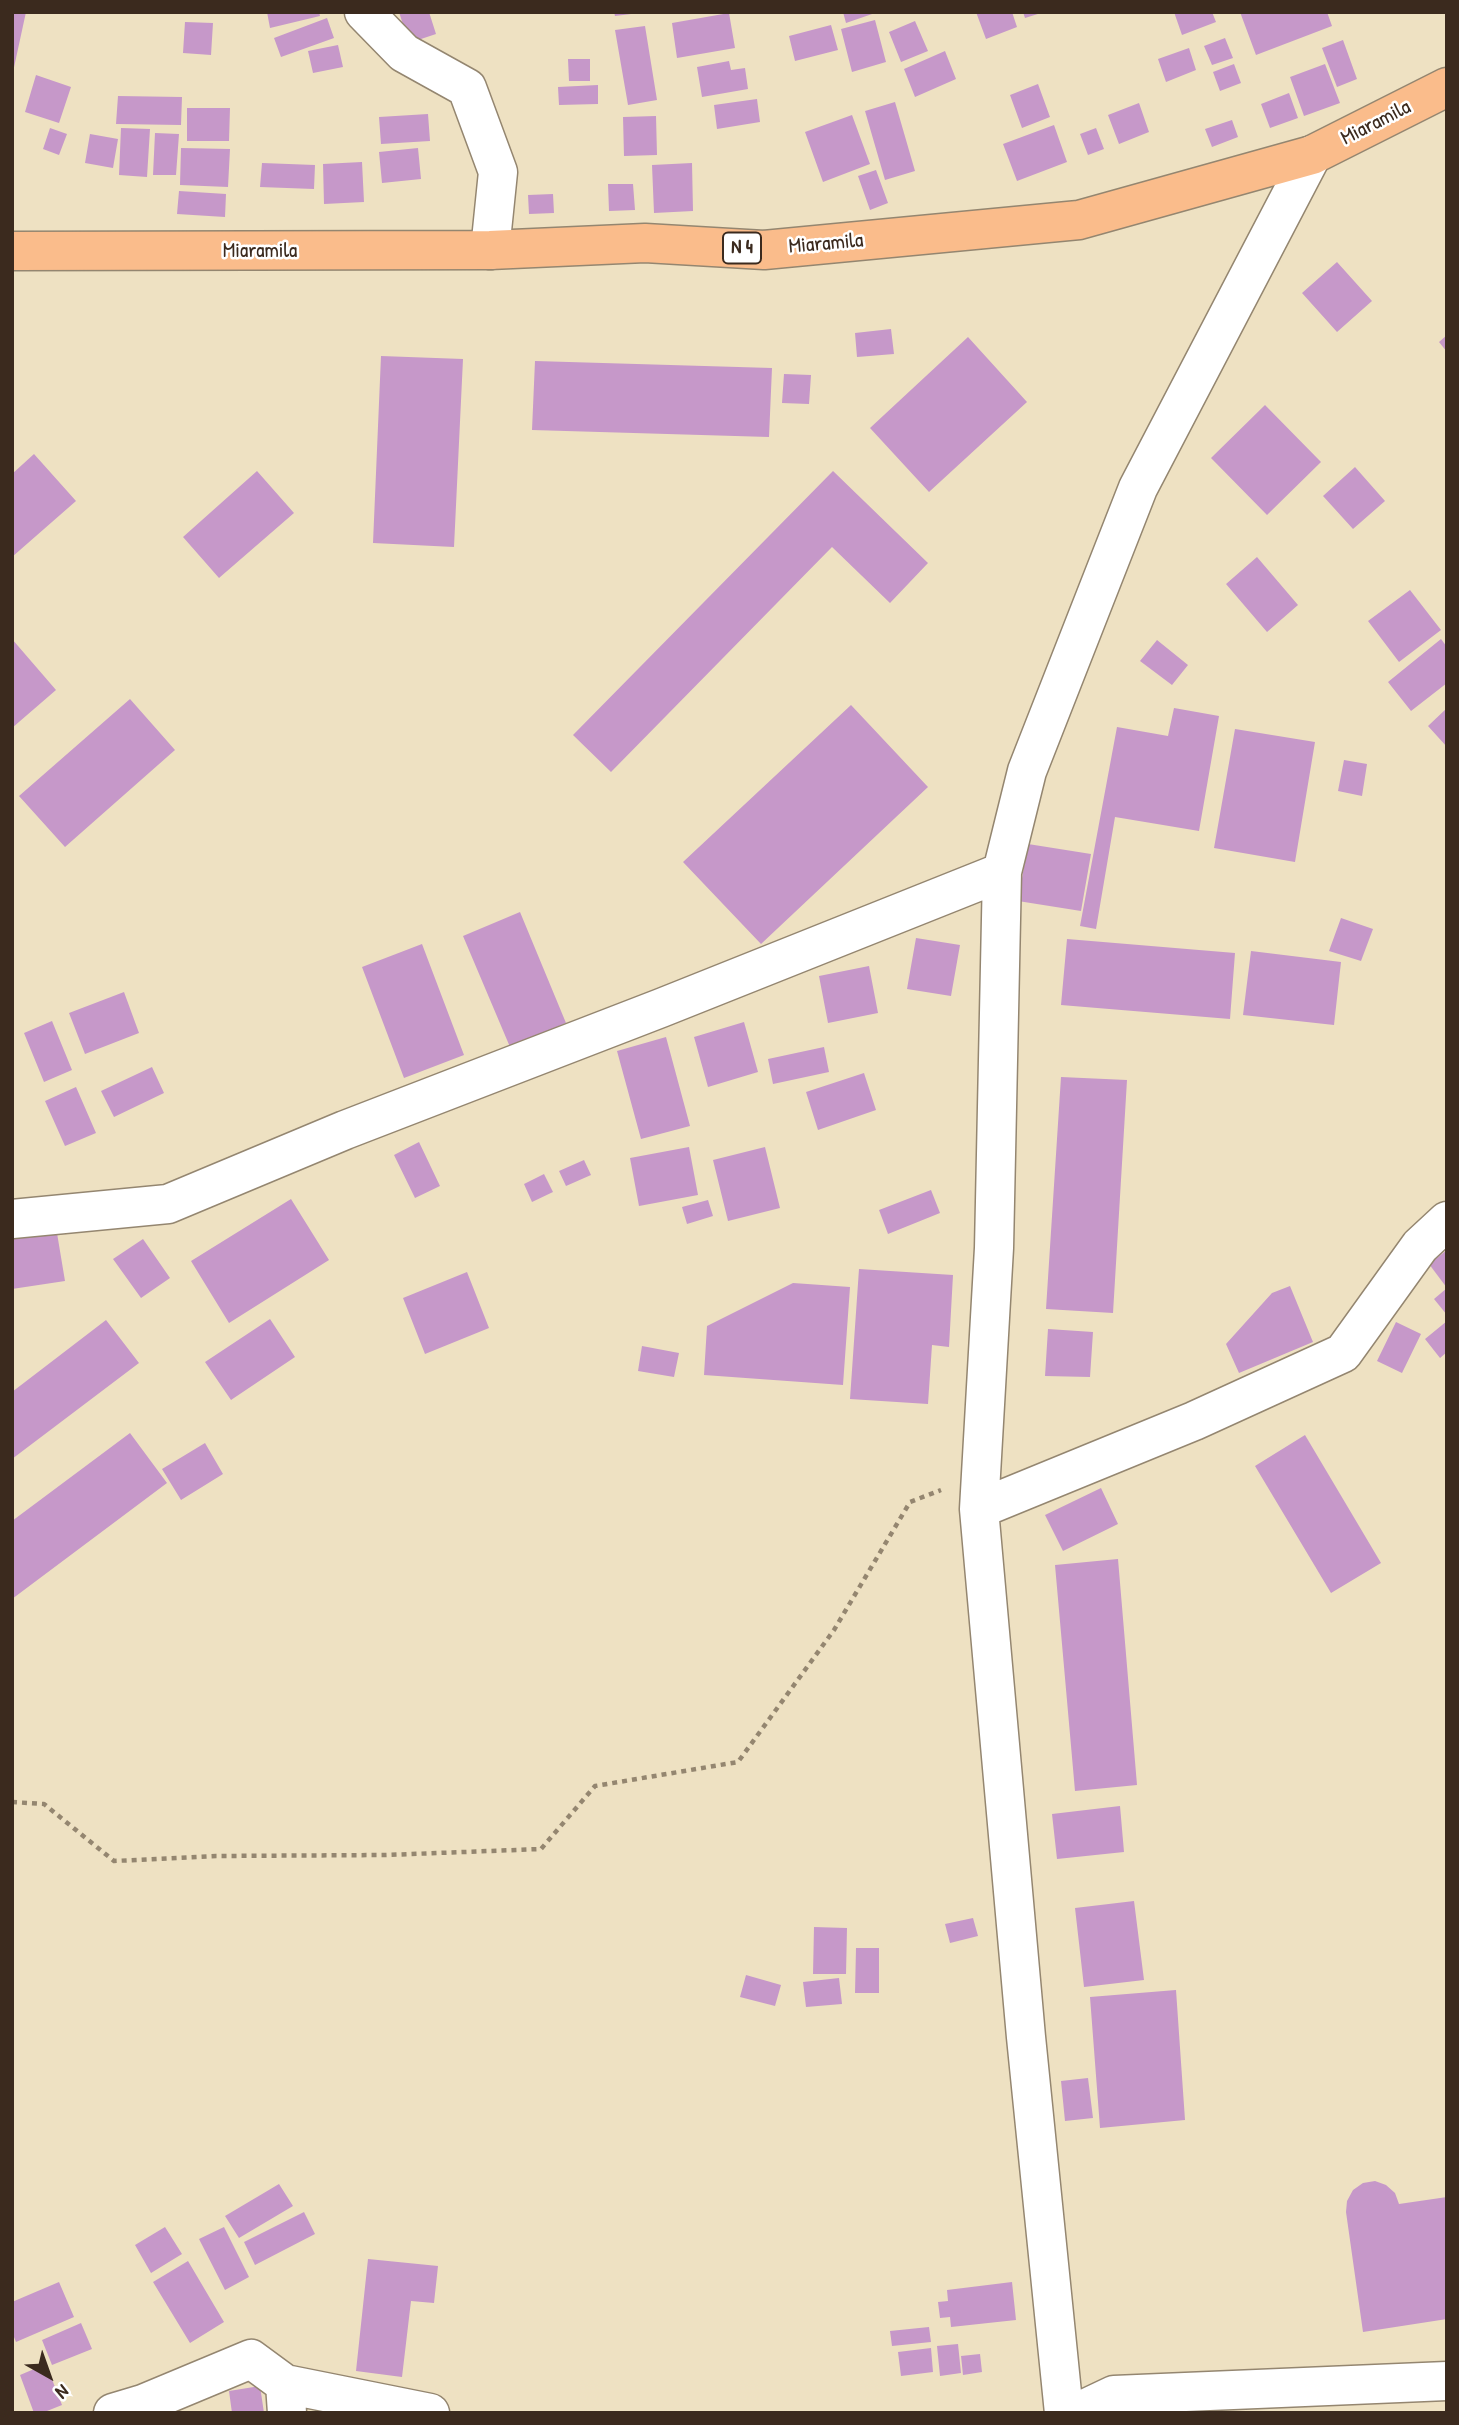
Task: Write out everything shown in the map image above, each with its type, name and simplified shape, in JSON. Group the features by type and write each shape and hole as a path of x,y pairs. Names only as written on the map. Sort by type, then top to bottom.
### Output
{"main road":[{"name":"Miaramila","path":"12,251 490,250 645,243 764,250 1079,220 1312,155 1447,87"}],"street":[{"path":"364,12 404,53 467,88 498,172 490,250"},
{"path":"1064,2413 1026,2037 980,1492 994,1248 1002,872 1027,771 1138,488 1312,155"},
{"path":"12,1219 168,1205 345,1130 1002,872"},
{"path":"980,1492 1194,1421 1343,1353 1420,1246 1447,1221"},
{"path":"113,2413 143,2404 251,2359 286,2398 430,2413"},
{"path":"1076,2413 1116,2404 1447,2381"}],"path":[{"path":"12,1802 44,1804 114,1861 216,1856 386,1855 541,1849 595,1786 738,1762 834,1630 909,1502 980,1492"}],"building":[{"path":"12,12 26,12 13,72 12,71"},
{"path":"267,12 319,12 320,16 270,28"},
{"path":"399,12 429,12 436,34 409,43"},
{"path":"614,12 631,12 631,14 615,16"},
{"path":"843,12 875,12 875,13 846,23"},
{"path":"976,12 1012,12 1017,27 986,39"},
{"path":"1023,12 1041,12 1041,13 1025,18"},
{"path":"1174,12 1212,12 1216,22 1182,35"},
{"path":"1240,12 1327,12 1332,26 1256,55"},
{"path":"729,13 735,48 677,58 672,23"},
{"path":"327,18 334,38 281,57 274,38"},
{"path":"875,20 886,62 852,72 841,29"},
{"path":"915,21 928,51 901,62 889,32"},
{"path":"185,22 213,23 211,55 183,53"},
{"path":"831,25 838,50 795,61 789,36"},
{"path":"645,26 657,100 628,105 615,30"},
{"path":"1225,38 1233,58 1212,65 1204,46"},
{"path":"1343,40 1357,79 1337,87 1322,48"},
{"path":"338,45 343,67 313,73 308,51"},
{"path":"1189,48 1196,70 1166,82 1158,59"},
{"path":"945,51 956,79 915,97 904,69"},
{"path":"568,59 590,59 590,81 569,81"},
{"path":"729,61 731,70 745,68 748,89 702,97 697,67"},
{"path":"1234,64 1241,83 1220,91 1213,72"},
{"path":"1325,64 1340,103 1304,116 1290,77"},
{"path":"36,75 71,87 59,123 25,112"},
{"path":"1038,84 1050,117 1022,128 1010,95"},
{"path":"598,85 598,104 559,105 558,87"},
{"path":"1289,93 1298,118 1270,128 1261,104"},
{"path":"118,96 182,97 181,125 116,124"},
{"path":"757,99 760,122 717,129 714,105"},
{"path":"895,102 915,171 885,180 865,111"},
{"path":"1139,103 1149,132 1119,144 1108,115"},
{"path":"187,108 230,108 229,141 187,141"},
{"path":"428,114 430,141 381,144 379,117"},
{"path":"852,115 870,164 823,182 805,132"},
{"path":"656,116 657,155 624,156 623,117"},
{"path":"1232,120 1238,137 1212,147 1205,129"},
{"path":"1054,125 1067,162 1017,181 1003,144"},
{"path":"50,128 67,134 59,155 43,149"},
{"path":"121,128 150,129 147,177 119,175"},
{"path":"1096,128 1104,149 1088,155 1080,134"},
{"path":"155,133 179,134 176,175 153,175"},
{"path":"90,134 118,139 113,168 85,163"},
{"path":"181,148 230,149 228,187 180,185"},
{"path":"418,148 421,179 382,183 379,152"},
{"path":"362,162 364,202 324,204 323,164"},
{"path":"262,163 315,165 314,189 260,187"},
{"path":"692,163 693,211 654,213 652,165"},
{"path":"876,170 888,203 870,210 858,176"},
{"path":"608,184 633,184 635,210 609,211"},
{"path":"179,191 226,194 225,217 177,214"},
{"path":"553,194 554,213 529,214 528,195"},
{"path":"1337,262 1372,301 1337,332 1302,293"},
{"path":"891,329 894,354 857,357 855,333"},
{"path":"1447,335 1447,352 1439,342"},
{"path":"968,337 1027,402 929,492 870,428"},
{"path":"381,356 463,359 454,547 373,543"},
{"path":"535,361 772,368 769,437 532,430"},
{"path":"784,374 811,375 809,404 782,403"},
{"path":"1265,405 1321,462 1267,515 1211,458"},
{"path":"34,454 76,501 12,557 12,474"},
{"path":"1355,467 1385,501 1353,529 1323,496"},
{"path":"257,471 294,513 219,578 183,537"},
{"path":"833,471 928,563 890,603 832,547 611,772 573,735"},
{"path":"1257,557 1298,605 1267,632 1226,584"},
{"path":"1410,590 1441,630 1399,662 1368,621"},
{"path":"12,639 56,690 12,728"},
{"path":"1441,639 1447,647 1447,683 1411,711 1388,682"},
{"path":"1157,640 1188,665 1172,685 1140,661"},
{"path":"130,699 175,750 65,847 19,796"},
{"path":"851,705 928,787 761,944 683,862"},
{"path":"1174,708 1219,716 1199,831 1115,817 1096,929 1080,926 1117,727 1168,736"},
{"path":"1447,708 1447,747 1428,726"},
{"path":"1235,729 1315,742 1295,862 1214,848"},
{"path":"1344,760 1367,764 1362,796 1338,791"},
{"path":"1028,844 1091,854 1081,911 1018,901"},
{"path":"520,912 566,1023 510,1047 463,936"},
{"path":"1341,918 1373,929 1361,961 1329,951"},
{"path":"916,938 960,945 951,996 907,989"},
{"path":"1067,939 1235,953 1230,1019 1061,1005"},
{"path":"422,944 464,1055 404,1078 362,967"},
{"path":"1251,951 1341,962 1334,1025 1243,1015"},
{"path":"869,966 878,1013 828,1023 819,976"},
{"path":"124,992 139,1033 85,1054 69,1013"},
{"path":"52,1021 72,1070 44,1082 24,1033"},
{"path":"744,1022 758,1072 708,1087 694,1037"},
{"path":"666,1037 690,1126 641,1139 617,1051"},
{"path":"824,1047 829,1072 773,1084 768,1059"},
{"path":"152,1067 164,1093 114,1117 101,1091"},
{"path":"864,1073 876,1110 818,1130 806,1092"},
{"path":"1061,1077 1127,1080 1113,1313 1046,1309"},
{"path":"76,1087 96,1133 65,1146 45,1101"},
{"path":"419,1142 440,1186 415,1198 394,1155"},
{"path":"689,1147 698,1195 639,1206 630,1158"},
{"path":"765,1147 780,1208 728,1221 713,1160"},
{"path":"584,1160 591,1175 566,1186 559,1171"},
{"path":"544,1174 553,1192 532,1202 524,1184"},
{"path":"931,1190 940,1213 888,1234 879,1210"},
{"path":"291,1199 329,1260 229,1323 191,1261"},
{"path":"708,1200 713,1216 687,1224 682,1207"},
{"path":"56,1227 65,1281 12,1289 12,1234"},
{"path":"143,1239 170,1278 141,1298 113,1259"},
{"path":"1447,1250 1447,1288 1429,1264"},
{"path":"859,1269 953,1275 949,1347 932,1345 928,1404 850,1399"},
{"path":"467,1272 489,1328 425,1354 403,1298"},
{"path":"793,1283 850,1287 843,1385 704,1375 707,1326"},
{"path":"1290,1286 1313,1342 1239,1373 1226,1344 1272,1293"},
{"path":"1447,1288 1447,1315 1434,1299"},
{"path":"270,1319 295,1357 231,1400 205,1362"},
{"path":"106,1320 139,1363 12,1459 12,1392"},
{"path":"1447,1321 1447,1352 1440,1358 1425,1339"},
{"path":"1396,1322 1421,1334 1402,1373 1377,1361"},
{"path":"1048,1329 1093,1332 1090,1377 1045,1376"},
{"path":"642,1346 679,1353 674,1377 638,1371"},
{"path":"130,1433 167,1483 12,1599 12,1521"},
{"path":"1305,1435 1381,1563 1331,1593 1255,1466"},
{"path":"205,1443 223,1474 181,1500 162,1469"},
{"path":"1101,1488 1118,1524 1063,1551 1045,1515"},
{"path":"1118,1559 1137,1785 1075,1791 1055,1565"},
{"path":"1120,1806 1124,1852 1057,1859 1052,1814"},
{"path":"1134,1901 1144,1980 1084,1987 1075,1908"},
{"path":"973,1918 978,1936 950,1943 945,1924"},
{"path":"814,1927 847,1928 846,1974 813,1974"},
{"path":"856,1948 879,1948 879,1993 855,1993"},
{"path":"746,1975 781,1985 775,2006 740,1997"},
{"path":"839,1978 842,2004 806,2007 803,1982"},
{"path":"1176,1990 1185,2120 1100,2128 1090,1997"},
{"path":"1088,2078 1093,2118 1065,2121 1061,2081"},
{"path":"1375,2181 1386,2185 1395,2193 1399,2204 1447,2197 1447,2319 1363,2332 1346,2212 1347,2201 1353,2190 1363,2183"},
{"path":"279,2184 293,2206 239,2238 225,2216"},
{"path":"304,2212 315,2234 255,2265 244,2242"},
{"path":"165,2227 182,2254 151,2273 135,2245"},
{"path":"224,2227 249,2277 225,2290 199,2239"},
{"path":"368,2259 438,2266 434,2303 411,2301 402,2377 356,2371"},
{"path":"188,2261 224,2322 190,2343 153,2282"},
{"path":"59,2282 74,2317 16,2342 12,2332 12,2302"},
{"path":"1012,2282 1016,2320 951,2327 950,2317 940,2318 938,2302 948,2301 947,2290"},
{"path":"81,2323 92,2349 52,2365 42,2340"},
{"path":"929,2327 931,2342 892,2346 890,2331"},
{"path":"958,2344 961,2373 940,2376 937,2346"},
{"path":"931,2348 933,2372 901,2376 898,2352"},
{"path":"980,2354 982,2372 963,2375 961,2356"},
{"path":"46,2364 62,2405 42,2413 34,2413 20,2375"},
{"path":"260,2386 264,2413 232,2413 229,2391"}]}
